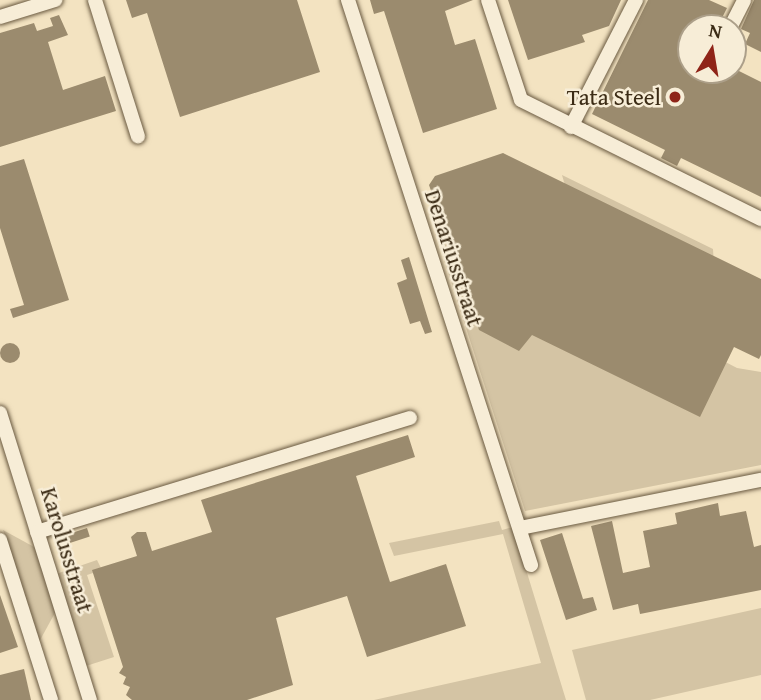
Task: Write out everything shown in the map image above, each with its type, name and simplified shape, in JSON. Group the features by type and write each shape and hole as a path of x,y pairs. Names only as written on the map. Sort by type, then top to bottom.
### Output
{"street":[{"path":"0,17 55,0"},
{"path":"94,0 138,136"},
{"name":"Denariusstraat","path":"348,0 508,502 520,528 531,565"},
{"path":"488,0 521,100 761,219"},
{"path":"571,127 636,0"},
{"name":"Karolusstraat","path":"0,413 90,700"},
{"path":"37,532 410,418"},
{"path":"520,528 761,480"},
{"path":"0,540 51,700"}],"shaded area":[{"path":"562,175 713,249 717,312 710,354 737,368 761,372 761,465 525,511 438,241 570,203"},
{"path":"499,521 502,530 513,527 566,700 374,700 541,663 503,534 394,556 389,543"},
{"path":"3,530 36,548 56,611 39,642"},
{"path":"97,560 102,570 87,575 114,657 86,666 56,574"},
{"path":"761,608 761,675 650,700 586,700 572,650"}],"building":[{"path":"126,0 297,0 320,72 180,117 147,13 132,18"},
{"path":"370,0 473,0 445,11 455,45 475,39 497,109 423,133 384,11 374,14"},
{"path":"508,0 621,0 609,26 582,35 585,42 528,60"},
{"path":"648,0 709,0 727,8 724,14 677,14 677,84 747,84 747,75 761,82 761,197 681,158 677,166 661,158 665,150 592,114"},
{"path":"754,0 761,0 761,52 747,45 750,33 747,32 747,16"},
{"path":"59,15 68,35 48,42 63,90 105,76 116,111 0,147 0,33 34,23 37,31 53,26 50,18"},
{"path":"503,153 761,279 761,355 759,359 734,347 700,417 532,335 519,351 479,330 429,185 435,176"},
{"path":"24,159 69,300 13,318 10,309 24,305 0,228 0,166"},
{"path":"409,257 432,332 425,334 420,321 410,324 397,283 407,279 401,260"},
{"path":"6,343 14,343 20,353 14,363 6,363 0,357 0,349"},
{"path":"408,435 415,457 356,476 390,582 446,564 466,626 367,657 347,596 276,618 293,685 247,700 132,700 126,695 130,687 123,684 126,677 119,673 123,667 92,570 137,556 131,537 137,532 146,532 152,551 212,532 201,500"},
{"path":"718,503 720,516 746,511 754,547 761,545 761,590 640,614 638,604 613,610 591,526 612,521 623,573 650,567 643,531 677,524 675,513"},
{"path":"87,528 90,537 62,546 59,537"},
{"path":"562,533 583,599 593,597 597,610 566,620 540,540"},
{"path":"0,595 18,647 0,653"},
{"path":"24,669 31,700 0,700 0,675"}],"place":[{"name":"Tata Steel","path":"675,97"}]}
